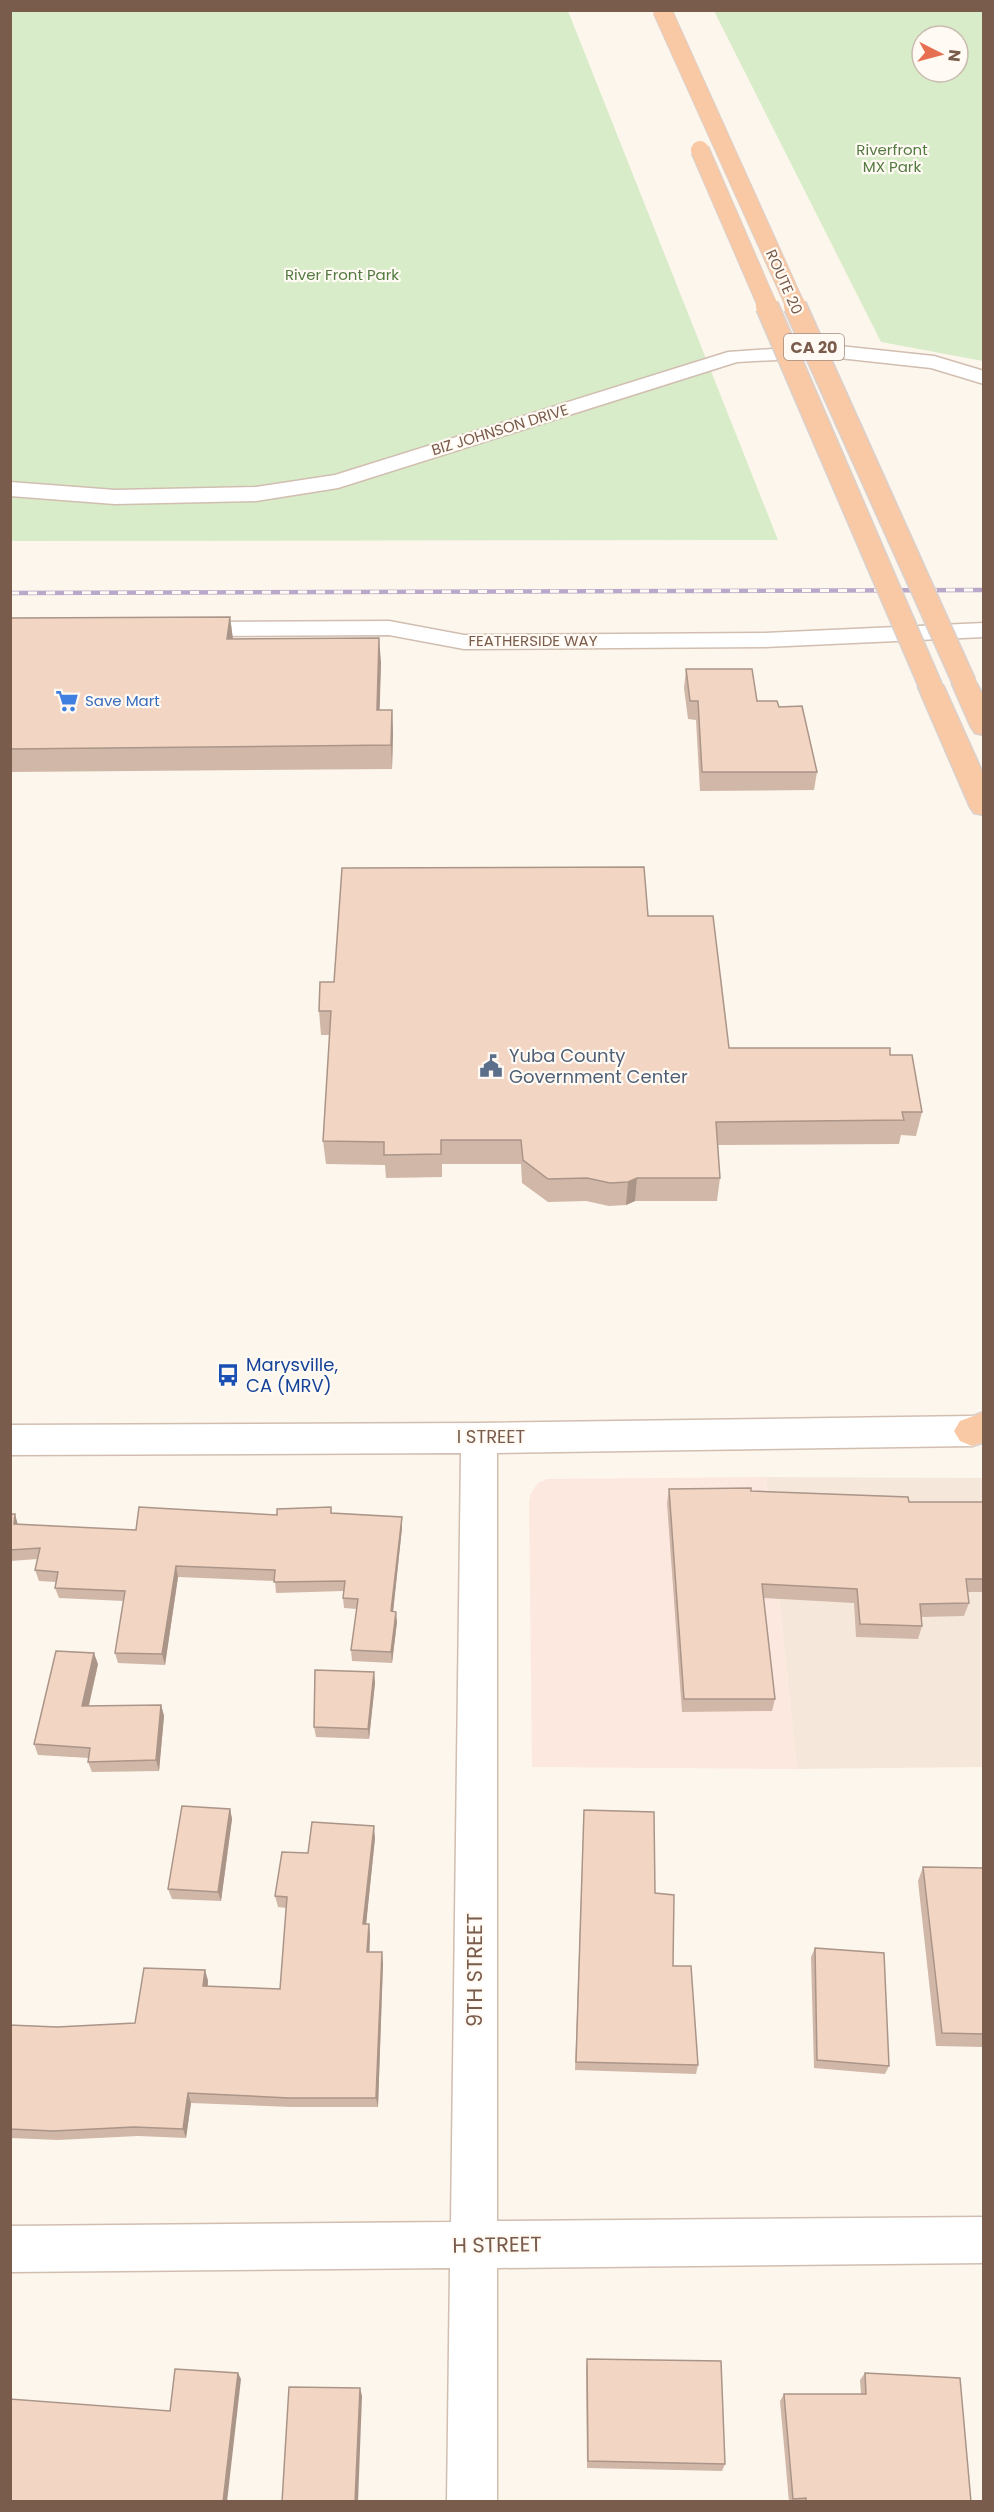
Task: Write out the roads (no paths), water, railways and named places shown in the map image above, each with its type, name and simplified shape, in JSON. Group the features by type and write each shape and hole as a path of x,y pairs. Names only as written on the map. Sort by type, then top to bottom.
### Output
{"highway":[{"name":"ROUTE 20","path":"662,10 984,727"},
{"name":"ROUTE 20","path":"692,130 984,807"}],"street":[{"name":"BIZ JOHNSON DRIVE","path":"10,489 115,497 244,495 338,481 735,356 830,351 934,362 984,378"},
{"name":"FEATHERSIDE WAY","path":"164,629 389,628 464,642 765,640 984,630"},
{"name":"I STREET","path":"10,1440 479,1437 980,1430"},
{"name":"9TH STREET","path":"472,2502 479,1437"},
{"name":"H STREET","path":"10,2249 984,2240"}],"railway":[{"path":"10,593 984,590"}],"place":[{"name":"Save Mart","path":"67,701"},
{"name":"Yuba County Government Center","path":"491,1066"},
{"name":"Marysville, CA (MRV)","path":"228,1375"}],"park label":[{"name":"Riverfront MX Park","path":"892,158"},
{"name":"River Front Park","path":"342,275"}]}
